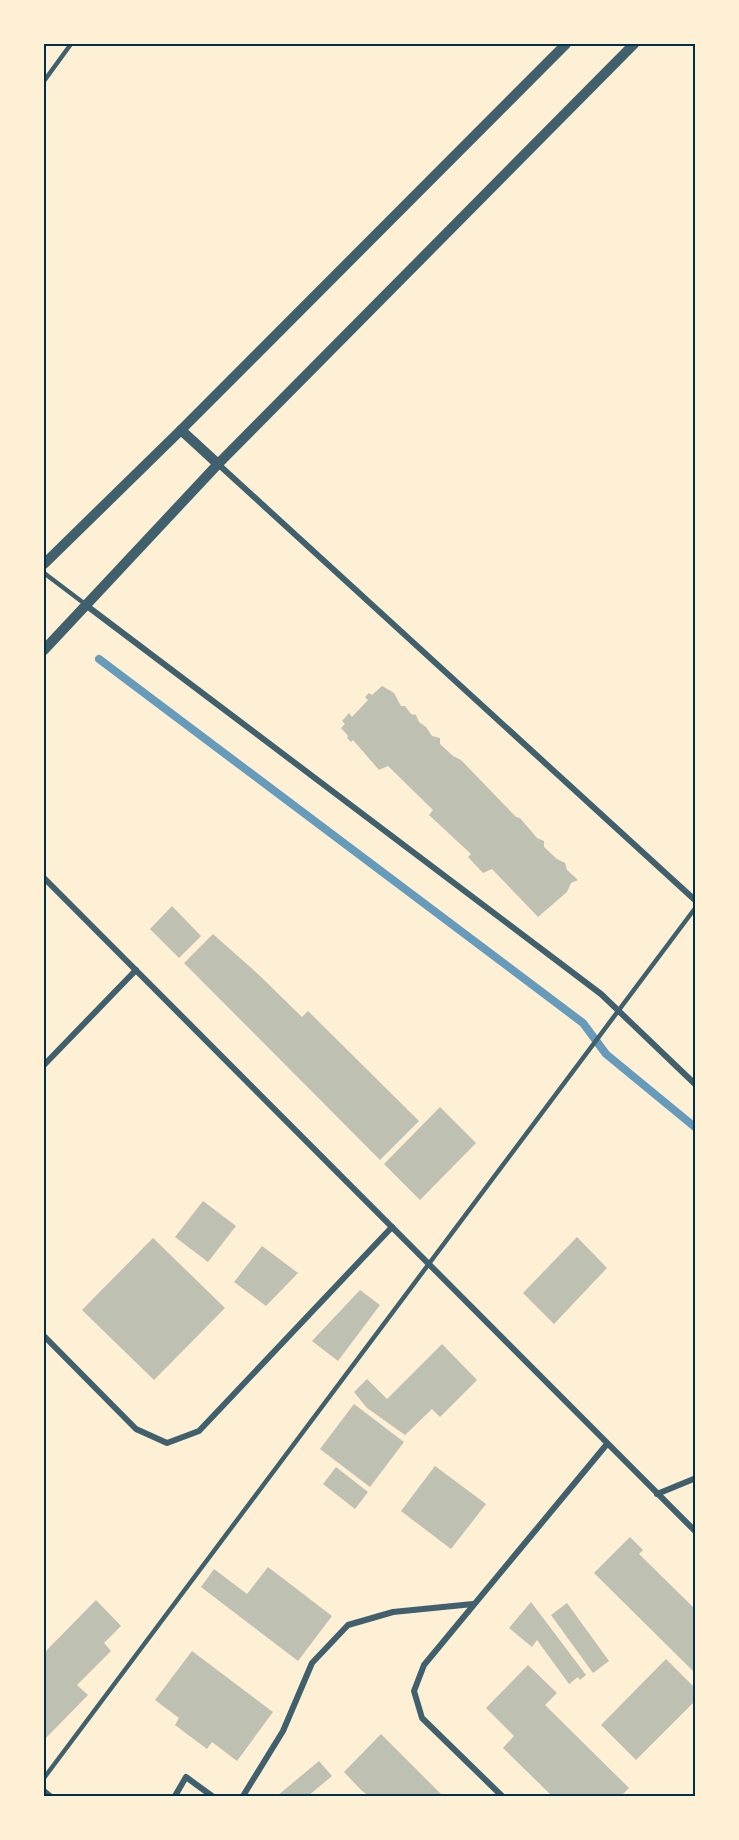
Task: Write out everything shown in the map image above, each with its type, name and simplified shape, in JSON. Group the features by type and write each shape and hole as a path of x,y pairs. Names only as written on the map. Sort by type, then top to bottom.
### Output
{"street":[{"path":"44,564 566,44"},
{"path":"44,651 218,464 634,44"},
{"path":"181,430 696,901"},
{"path":"87,606 601,994 696,1084"},
{"path":"44,878 696,1532"},
{"path":"44,1065 136,970"},
{"path":"44,1336 136,1429 167,1443 199,1431 392,1227"},
{"path":"502,1797 422,1718 414,1691 424,1665 608,1444"},
{"path":"657,1494 696,1478"},
{"path":"243,1797 283,1731 312,1663 348,1624 393,1612 473,1604"},
{"path":"175,1797 186,1777 212,1797"},
{"path":"44,1791 50,1797"}],"lane":[{"path":"44,81 71,44"},
{"path":"44,573 87,606"},
{"path":"44,1778 696,906"}],"building":[{"path":"382,686 394,693 401,706 405,706 411,714 416,715 419,722 432,736 440,738 440,744 461,760 537,838 544,841 544,847 565,863 567,870 578,880 571,883 567,892 538,917 492,869 483,873 468,857 471,854 429,815 433,810 388,766 379,770 353,740 351,742 347,738 348,736 341,728 345,724 342,721 349,713 352,717 368,700 365,697 369,693 372,695"},
{"path":"172,906 201,936 179,958 150,929"},
{"path":"213,934 302,1017 308,1011 419,1121 380,1160 184,963"},
{"path":"440,1107 476,1143 420,1200 384,1164"},
{"path":"203,1201 236,1226 208,1262 175,1237"},
{"path":"577,1237 607,1268 554,1324 523,1293"},
{"path":"153,1238 225,1308 154,1380 82,1310"},
{"path":"262,1246 298,1273 266,1306 234,1282"},
{"path":"360,1290 380,1305 338,1361 312,1341"},
{"path":"442,1344 477,1380 440,1417 432,1409 405,1435 367,1408 354,1392 367,1379 387,1399"},
{"path":"354,1404 404,1442 370,1487 320,1449"},
{"path":"435,1466 486,1504 451,1549 401,1511"},
{"path":"336,1467 368,1492 355,1509 323,1484"},
{"path":"630,1537 643,1550 639,1554 696,1610 696,1674 594,1573"},
{"path":"268,1567 332,1616 298,1661 201,1587 214,1569 247,1594"},
{"path":"96,1600 121,1626 104,1643 111,1651 77,1685 88,1695 44,1740 44,1653"},
{"path":"531,1602 586,1675 580,1680 578,1677 569,1684 537,1640 532,1647 509,1628"},
{"path":"567,1603 609,1661 593,1673 551,1615"},
{"path":"192,1651 273,1712 237,1761 212,1742 207,1749 175,1725 179,1718 155,1700"},
{"path":"666,1659 696,1689 696,1700 636,1760 601,1725"},
{"path":"528,1665 557,1693 545,1705 629,1788 621,1796 552,1796 503,1748 514,1736 486,1708"},
{"path":"381,1734 443,1796 369,1796 361,1790 344,1772"},
{"path":"319,1761 332,1776 308,1796 277,1796"}],"waterway":[{"path":"99,659 583,1023 606,1054 696,1128"}]}
